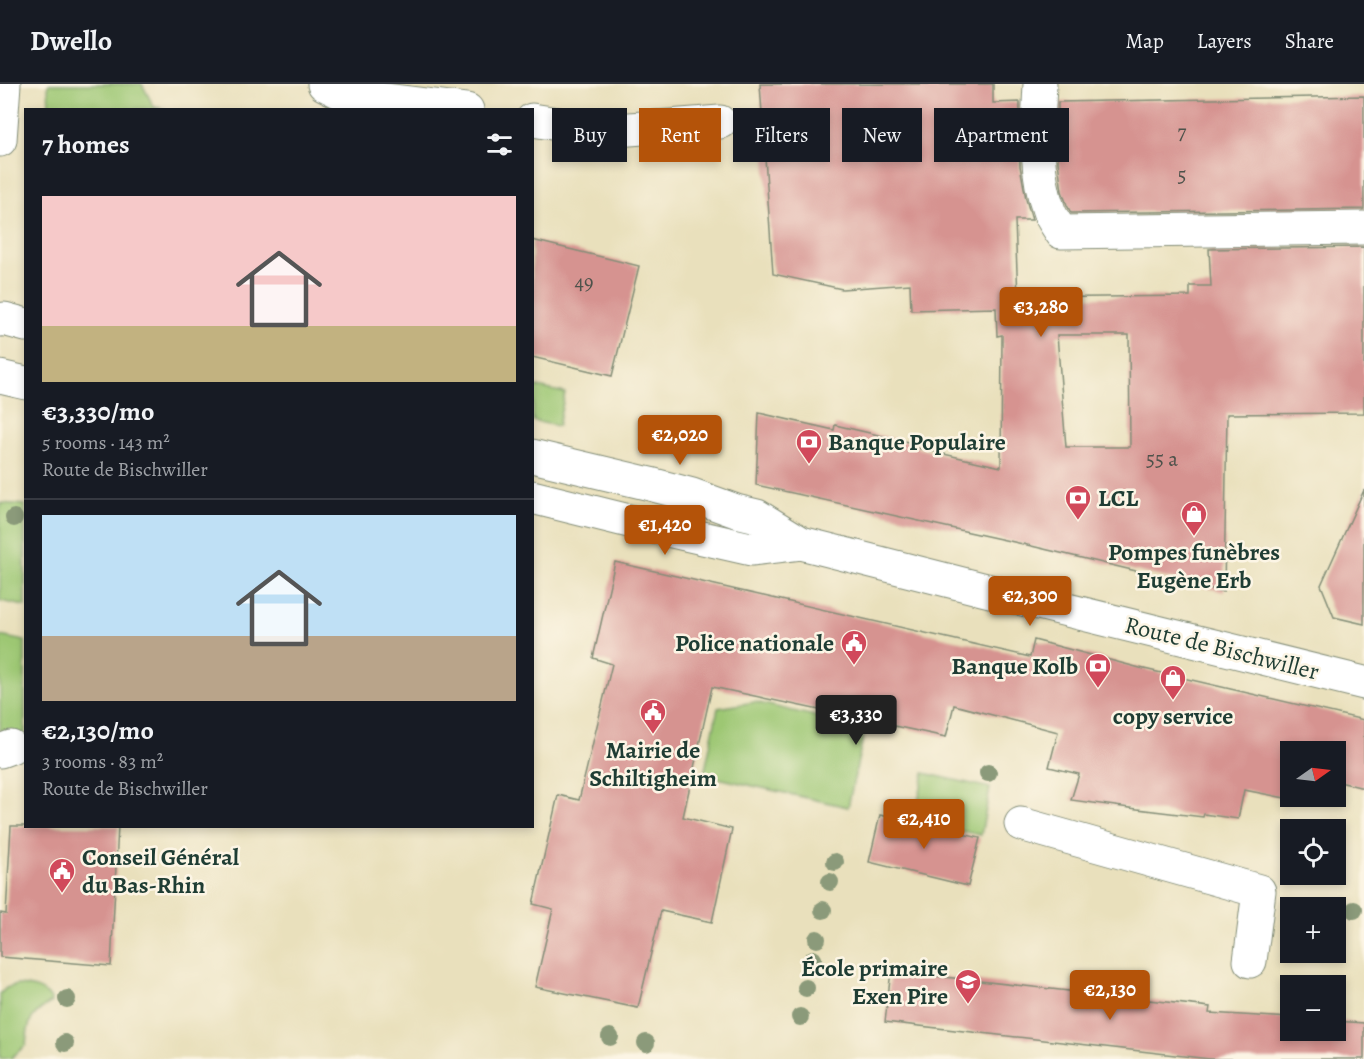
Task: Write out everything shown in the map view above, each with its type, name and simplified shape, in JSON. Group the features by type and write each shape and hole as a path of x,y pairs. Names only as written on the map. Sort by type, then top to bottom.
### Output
{"main road":[{"path":"0,140 4,84"},
{"path":"324,84 346,95 451,108"},
{"path":"1040,84 1037,146 1040,177 1050,213 1061,232 1364,228"},
{"path":"534,120 604,131 639,128"},
{"path":"0,320 24,324"},
{"path":"0,377 24,383"},
{"name":"Route de Bischwiller","path":"534,456 692,495 757,516 801,543 982,590 1364,683"},
{"name":"Route de Bischwiller","path":"534,497 751,549 801,543"},
{"path":"1021,824 1259,891 1250,961"}],"green space":[{"path":"48,84 142,84 154,107 160,108 49,108"},
{"path":"534,386 565,393 558,426 534,421"},
{"path":"0,503 24,505 24,606 0,601"},
{"path":"0,636 24,641 24,734 0,730"},
{"path":"755,702 865,728 848,807 704,775 718,708"},
{"path":"924,773 990,788 981,835 914,821"},
{"path":"17,985 42,991 50,997 52,1002 32,1019 26,1045 11,1058 0,1059 0,994 6,988"}],"building":[{"path":"760,84 993,84 993,103 1020,102 1020,108 934,108 934,162 1020,162 1032,220 1015,220 1018,298 1190,296 1190,286 1211,286 1209,249 1364,247 1364,413 1227,414 1224,592 1023,544 756,485 759,413 834,430 835,425 917,444 917,448 1001,467 1002,335 997,336 996,308 911,310 910,284 842,289 773,274 765,162 830,162 830,108 762,108","holes":["1057,335 1129,335 1130,447 1066,447"]},
{"path":"1364,96 1364,209 1071,213 1062,191 1058,162 1069,162 1069,108 1058,108 1058,102"},
{"path":"534,240 639,266 612,376 534,357"},
{"path":"1364,490 1364,624 1334,617 1321,585"},
{"path":"615,562 1030,657 1034,640 1140,668 1364,720 1364,788 1346,784 1346,741 1280,741 1280,797 1244,790 1238,819 1204,814 1203,817 1071,800 1079,774 1049,767 1058,732 954,705 946,737 712,687 683,817 732,829 712,922 661,911 638,1008 535,987 553,909 533,904 558,795 579,800 612,664 593,658"},
{"path":"880,815 980,838 968,886 869,862"},
{"path":"11,826 118,828 111,966 0,957 0,913 6,914"},
{"path":"891,971 1210,1007 1209,1013 1280,1017 1280,1041 1346,1041 1346,1022 1364,1023 1364,1059 1210,1059 885,1022"}],"place":[{"name":"Banque Populaire","path":"809,465"},
{"name":"LCL","path":"1078,521"},
{"name":"Pompes funèbres Eugène Erb","path":"1194,537"},
{"name":"Police nationale","path":"854,666"},
{"name":"Banque Kolb","path":"1098,689"},
{"name":"copy service","path":"1173,701"},
{"name":"Mairie de Schiltigheim","path":"653,735"},
{"name":"Conseil Général du Bas-Rhin","path":"62,894"},
{"name":"École primaire Exen Pire","path":"968,1005"}]}
